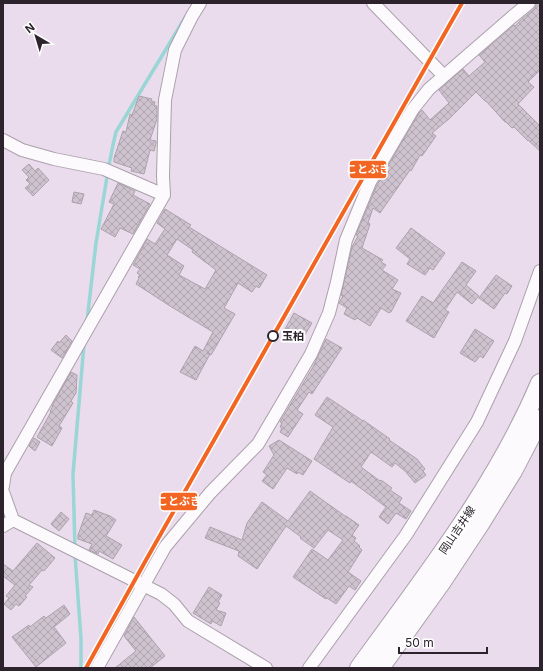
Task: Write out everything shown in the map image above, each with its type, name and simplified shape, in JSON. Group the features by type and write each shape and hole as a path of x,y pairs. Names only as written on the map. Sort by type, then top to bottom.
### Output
{"main road":[{"name":"岡山吉井線","path":"359,668 430,572 466,519 503,457 531,404 540,383"},
{"name":"岡山吉井線","path":"380,668 442,583 480,524 513,471 540,419"}],"street":[{"path":"3,486 4,473 164,195 165,100 175,50 200,3"},
{"path":"373,3 444,76"},
{"path":"97,668 164,547 210,493 258,444 311,354 329,313 346,240 370,182 413,110 429,89 529,3"},
{"path":"3,140 22,150 54,160 104,170 164,195"},
{"path":"309,668 406,535 477,422 515,341 540,271"},
{"path":"3,492 8,523 74,551 161,594 174,604 188,620 266,668"}],"building":[{"path":"536,3 540,3 540,70 528,82 534,87 518,104 540,126 540,151 514,127 512,128 505,122 476,92 450,118 432,133 436,136 422,156 420,155 411,171 410,170 380,213 373,208 368,223 370,224 362,248 383,260 381,262 386,265 382,270 398,280 392,289 401,293 391,312 389,313 381,308 370,326 357,318 355,320 344,314 347,308 339,303 343,296 341,295 352,247 358,236 356,235 377,185 419,113 422,110 430,120 449,103 439,90 463,69 469,76 485,62 479,55 534,9"},
{"path":"139,96 152,99 151,101 155,102 154,105 157,106 157,119 150,140 156,141 156,143 154,151 150,150 144,174 131,171 132,168 114,162 123,131 126,132 130,114 132,115"},
{"path":"29,164 35,171 38,168 49,180 33,196 25,188 30,184 26,180 29,177 22,170"},
{"path":"118,183 135,191 133,195 150,204 133,234 120,228 115,237 101,229 114,204 109,202"},
{"path":"74,192 84,194 81,204 72,202"},
{"path":"165,209 191,225 189,227 267,275 259,288 256,286 252,292 238,283 224,308 235,314 196,380 180,372 195,346 203,351 213,332 136,284 140,275 137,273 140,269 133,265 147,239 155,244 165,229 157,223","holes":["177,239 193,250 192,252 216,270 205,289 179,275 184,266 167,255"]},
{"path":"411,228 445,253 433,270 430,268 425,275 407,264 410,259 396,248"},
{"path":"462,262 476,271 466,285 479,296 472,304 457,292 445,310 449,312 434,338 406,321 422,296 433,303"},
{"path":"496,275 512,286 494,309 479,298"},
{"path":"294,313 312,323 303,338 285,329"},
{"path":"475,329 494,341 483,358 480,356 475,362 460,353"},
{"path":"66,335 72,341 62,358 51,350 58,341 59,343"},
{"path":"326,339 342,348 312,394 309,392 297,410 303,414 288,437 280,432 282,423 280,422 313,367"},
{"path":"71,372 77,375 76,393 71,401 73,403 59,426 62,428 52,446 37,437"},
{"path":"327,397 390,439 389,440 417,459 425,469 423,471 426,475 415,483 405,471 395,463 392,467 371,452 361,467 392,488 390,490 402,498 399,503 411,511 406,519 396,513 388,524 379,517 386,507 351,481 350,483 314,459 333,427 315,415"},
{"path":"34,438 40,442 35,451 29,446"},
{"path":"279,440 312,461 303,475 298,472 297,474 287,468 273,489 262,481 267,475 263,472 274,455 269,446"},
{"path":"310,491 359,525 352,535 356,538 354,541 362,550 348,572 361,581 355,590 349,586 336,604 293,577 312,549 328,560 343,540 328,530 314,548 286,526 257,569 238,556 239,551 205,538 210,527 242,540 247,523 262,502 288,521"},
{"path":"94,510 116,520 106,536 122,545 113,559 99,551 98,554 89,550 92,544 78,539 86,513 92,515"},
{"path":"61,512 69,519 59,531 51,524"},
{"path":"37,543 55,558 29,585 33,587 25,596 27,597 19,606 16,604 11,610 4,604 9,598 6,596 15,585 3,576 3,564 13,571"},
{"path":"209,587 222,595 216,610 226,613 221,626 212,621 211,624 193,613"},
{"path":"64,605 70,614 54,627 66,643 36,667 12,637 29,625 30,627 44,616 46,618"},
{"path":"134,617 165,656 150,668 115,668 136,651 124,636"}],"waterway":[{"path":"109,165 116,132 186,16"},
{"path":"87,321 96,243 107,177"},
{"path":"75,549 73,474 84,344"},
{"path":"75,555 81,639 81,668"}],"transit line":[{"name":"ことぶき","path":"86,668 462,3"}],"place":[{"name":"玉柏","path":"273,336"}]}
